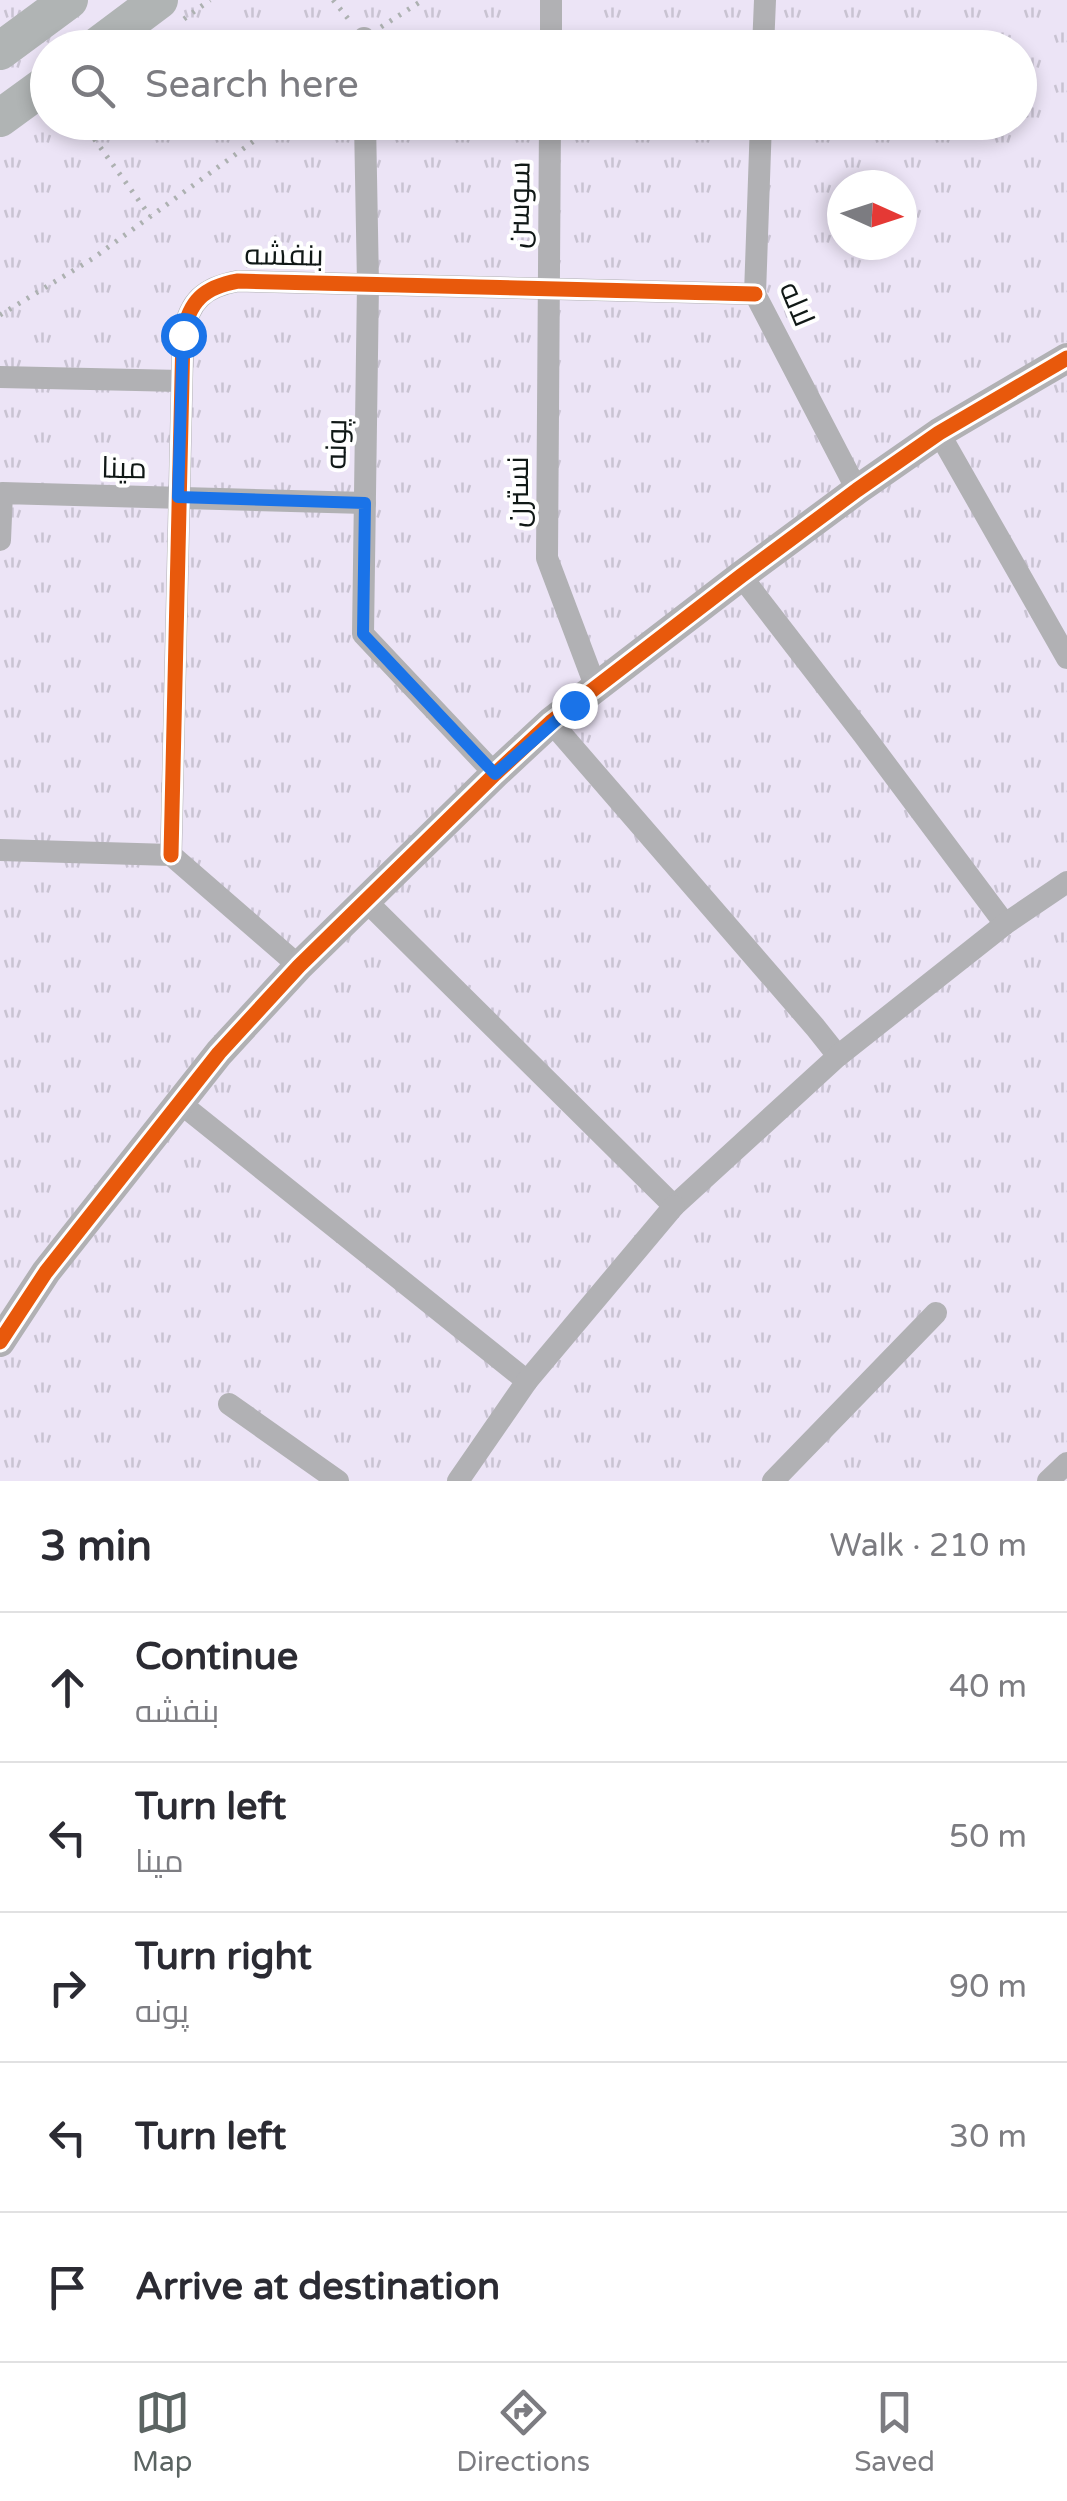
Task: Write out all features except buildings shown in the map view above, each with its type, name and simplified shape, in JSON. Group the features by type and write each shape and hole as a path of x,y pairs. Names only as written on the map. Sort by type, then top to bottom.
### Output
{"main road":[{"path":"0,50 68,0"},
{"path":"119,30 159,0"},
{"path":"0,118 30,96"}],"street":[{"path":"551,0 551,30"},
{"path":"764,30 765,0"},
{"name":"پونه","path":"365,140 368,284 363,634 495,774"},
{"name":"سوسن","path":"548,288 550,140"},
{"name":"لاله","path":"760,140 755,294 858,490"},
{"name":"بنفشه","path":"171,855 181,380 186,318 206,291 238,280 755,294"},
{"name":"نسترن","path":"548,288 548,558 596,688"},
{"path":"0,1342 46,1272 219,1053 364,900 551,722 741,576 938,433 1067,358"},
{"path":"0,376 181,380"},
{"path":"938,433 1067,658"},
{"path":"0,540 2,493"},
{"name":"مینا","path":"2,493 365,503"},
{"path":"741,576 1005,924"},
{"path":"551,722 838,1056"},
{"path":"0,850 171,855 298,966"},
{"path":"458,1481 528,1380 674,1206 838,1056 1005,924 1067,882"},
{"path":"364,900 674,1206"},
{"path":"180,1103 528,1380"},
{"path":"772,1481 936,1313"},
{"path":"228,1404 338,1481"},
{"path":"1048,1481 1067,1463"}],"path":[{"path":"382,30 424,0"},
{"path":"95,140 150,216"},
{"path":"0,315 92,259 255,140"}],"green space":[{"path":"0,0 1067,0 1067,1481 0,1481"}],"cycle path":[{"path":"171,855 183,335 189,313 200,298 216,287 238,281 755,294"},
{"path":"0,1342 46,1272 219,1053 299,966 551,722 857,490 939,433 1067,358"}],"route":[{"path":"183,335 178,497 365,503 363,634 495,774 574,705"}]}
